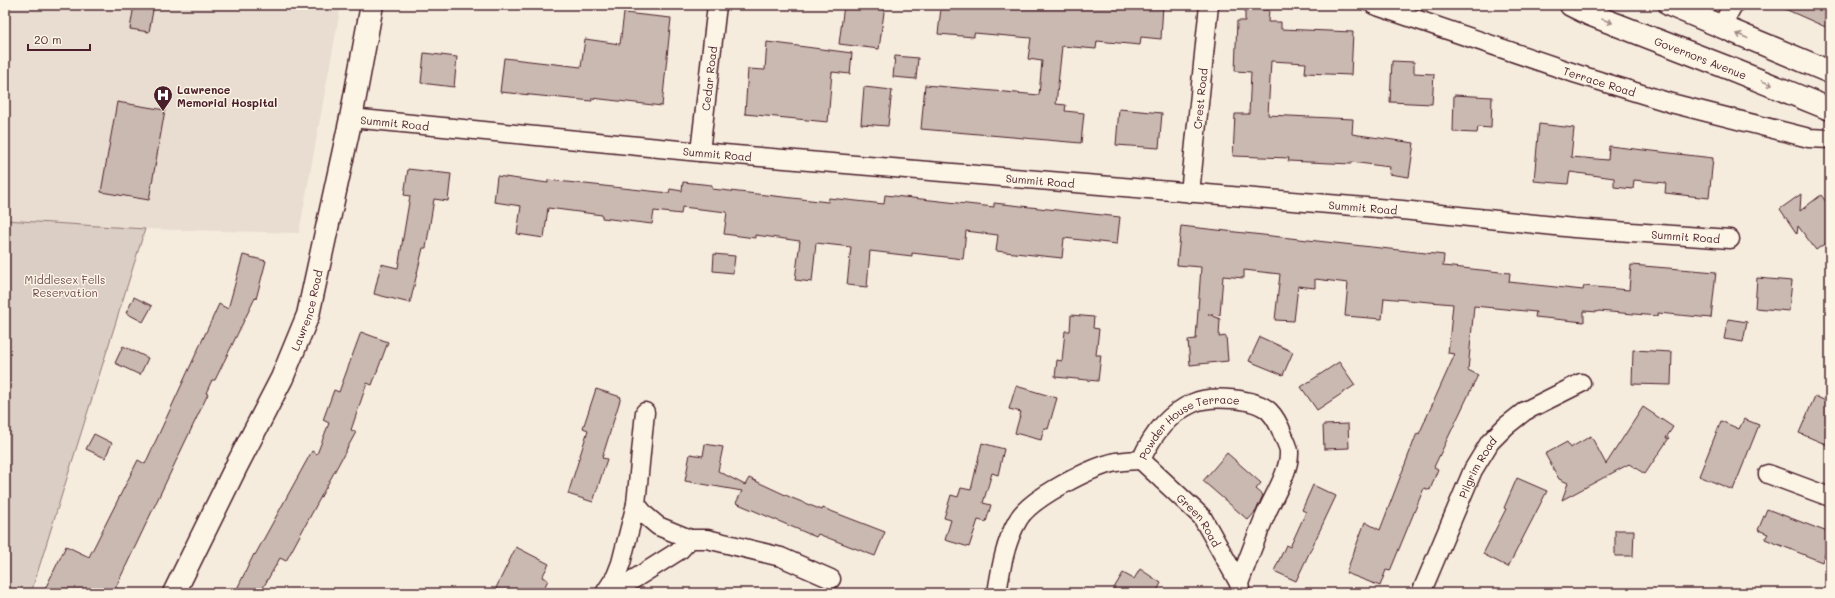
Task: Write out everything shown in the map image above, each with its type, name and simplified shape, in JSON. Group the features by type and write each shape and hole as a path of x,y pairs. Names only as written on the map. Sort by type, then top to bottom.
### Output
{"street":[{"name":"Lawrence Road","path":"174,593 282,378 308,315 351,118 372,5"},
{"name":"Cedar Road","path":"700,152 717,5"},
{"name":"Crest Road","path":"1190,193 1209,5"},
{"name":"Terrace Road","path":"1374,5 1577,74 1671,103 1802,137 1830,139"},
{"name":"Governors Avenue","path":"1571,5 1589,14 1830,109"},
{"path":"1670,5 1830,72"},
{"path":"1722,27 1733,5"},
{"name":"Summit Road","path":"351,118 700,152 1402,210 1574,228 1730,239"},
{"name":"Pilgrim Road","path":"1420,593 1473,470 1490,442 1506,426 1525,411 1581,383"},
{"name":"Powder House Terrace","path":"997,593 1005,553 1018,520 1024,511 1048,492 1091,472 1115,462 1140,460 1149,441 1160,426 1194,402 1208,400 1245,400 1258,404 1269,411 1278,423 1290,451 1288,465 1265,516 1240,588"},
{"path":"605,593 616,576 621,563 636,504 645,412"},
{"name":"Green Road","path":"1140,460 1202,517 1240,588"},
{"path":"1768,474 1830,497"},
{"path":"636,504 644,515 658,526 690,539 707,539 780,557 831,579"},
{"path":"612,593 680,550 690,539"}],"shaded area":[{"name":"Lawrence Memorial Hospital","path":"5,5 341,5 299,233 145,229 5,220"}],"green space":[{"name":"Middlesex Fells Reservation","path":"5,220 145,229 31,593 5,593"}],"building":[{"path":"134,5 154,5 149,32 130,29"},
{"path":"844,5 885,5 879,49 839,44"},
{"path":"956,5 1163,5 1161,39 1141,37 1140,45 1097,41 1096,49 1062,46 1056,104 1066,105 1065,111 1084,113 1081,143 921,129 925,85 1039,95 1042,61 1028,59 1031,38 974,33 974,37 938,34 941,8 956,9"},
{"path":"1776,5 1830,5 1830,29"},
{"path":"1245,9 1269,10 1268,22 1281,22 1281,29 1353,32 1351,75 1305,73 1306,63 1271,61 1268,115 1353,119 1352,134 1414,143 1409,177 1389,174 1390,167 1351,162 1351,164 1288,161 1289,158 1233,156 1235,114 1249,114 1251,72 1235,71 1237,21 1245,21"},
{"path":"624,13 671,18 662,106 592,98 592,101 500,92 504,58 581,67 585,39 620,44"},
{"path":"767,42 852,53 850,74 832,72 828,122 745,114 748,69 765,70"},
{"path":"424,53 457,57 454,87 421,83"},
{"path":"895,56 918,58 916,79 893,77"},
{"path":"1392,61 1414,62 1414,73 1434,74 1432,104 1390,102"},
{"path":"864,87 892,90 888,126 861,124"},
{"path":"1454,95 1492,97 1491,128 1478,127 1477,133 1453,132"},
{"path":"117,102 165,110 149,200 101,192"},
{"path":"1119,109 1162,113 1159,148 1116,145"},
{"path":"1539,124 1574,128 1571,157 1608,160 1609,146 1713,158 1709,198 1665,193 1666,183 1634,180 1633,189 1614,187 1614,178 1570,172 1568,184 1534,181"},
{"path":"408,169 451,174 448,201 434,199 426,248 423,248 410,303 374,294 381,264 398,268 410,196 404,195"},
{"path":"497,176 548,183 548,180 669,193 670,189 682,191 683,182 712,185 712,189 828,202 829,198 884,204 885,195 994,207 994,203 1120,217 1117,244 1064,238 1062,258 996,251 998,235 966,231 963,259 912,253 912,256 870,251 867,287 847,285 851,247 816,243 812,282 795,280 800,241 755,235 755,238 724,234 727,212 682,207 681,214 654,211 652,224 602,218 602,215 548,208 544,238 517,234 521,206 494,202"},
{"path":"1801,194 1800,211 1821,195 1830,207 1830,240 1816,250 1798,226 1797,234 1780,209"},
{"path":"1181,226 1444,255 1443,266 1510,273 1509,282 1583,290 1584,286 1629,290 1631,265 1716,272 1711,318 1658,313 1658,316 1584,311 1584,322 1535,317 1536,312 1474,306 1468,370 1478,375 1434,467 1438,469 1430,490 1424,488 1390,571 1386,570 1380,586 1346,573 1365,522 1380,530 1417,433 1419,434 1455,354 1448,353 1453,304 1384,298 1382,319 1345,316 1348,283 1315,279 1315,288 1298,286 1294,321 1275,320 1280,274 1244,270 1244,278 1223,276 1220,315 1208,314 1220,319 1219,337 1226,336 1228,361 1190,365 1188,340 1196,339 1201,267 1177,265"},
{"path":"714,254 735,256 733,273 713,271"},
{"path":"243,255 266,261 256,299 255,298 215,380 212,380 206,393 208,394 113,593 43,593 66,546 89,557 138,460 145,464 219,304 228,309"},
{"path":"1757,278 1792,281 1789,311 1755,308"},
{"path":"134,297 152,306 143,322 126,313"},
{"path":"1071,315 1094,317 1093,328 1099,329 1096,355 1101,355 1098,381 1055,377 1057,360 1062,361 1065,331 1070,331"},
{"path":"1728,319 1747,322 1743,342 1724,339"},
{"path":"361,332 388,342 372,385 367,383 351,430 356,432 286,561 280,558 260,593 235,593 254,554 255,555 312,451 317,454 329,423 323,420 334,390 339,392"},
{"path":"1260,337 1293,352 1283,375 1249,361"},
{"path":"123,346 148,358 140,375 115,363"},
{"path":"1633,350 1672,352 1671,385 1632,384"},
{"path":"1339,362 1355,385 1317,410 1301,387"},
{"path":"1016,386 1057,398 1048,429 1044,428 1041,440 1015,433 1021,412 1009,409"},
{"path":"596,389 621,397 602,458 607,459 593,502 568,494 588,430 583,428"},
{"path":"1815,396 1830,403 1830,446 1799,433"},
{"path":"1643,407 1673,427 1666,438 1669,438 1645,474 1629,464 1562,500 1568,483 1559,479 1545,454 1567,442 1570,448 1591,436 1606,464"},
{"path":"1744,419 1759,425 1733,490 1699,476 1721,421 1739,429"},
{"path":"1348,424 1349,448 1324,449 1323,425"},
{"path":"94,434 112,443 105,458 86,449"},
{"path":"982,443 1004,449 998,475 992,473 983,503 991,505 986,522 978,520 969,547 945,540 951,520 944,518 951,495 958,497 961,488 971,490"},
{"path":"705,444 723,447 718,471 745,485 749,478 822,510 823,508 885,532 875,556 818,534 816,537 736,503 742,491 685,481 690,454 703,456"},
{"path":"1227,453 1261,483 1256,489 1263,495 1256,511 1248,520 1203,481"},
{"path":"1517,478 1547,491 1508,567 1483,554 1506,509 1504,508"},
{"path":"1313,485 1336,496 1296,581 1274,571 1286,545 1290,547 1306,512 1302,510"},
{"path":"1767,509 1830,533 1830,555 1825,553 1822,562 1765,539 1768,534 1758,530"},
{"path":"1615,530 1634,530 1633,556 1615,556"},
{"path":"516,547 549,564 542,577 548,580 542,593 505,593 496,588"},
{"path":"1140,569 1161,583 1156,593 1111,593 1123,573 1134,579"}],"place":[{"name":"Lawrence Memorial Hospital","path":"163,112"}]}
